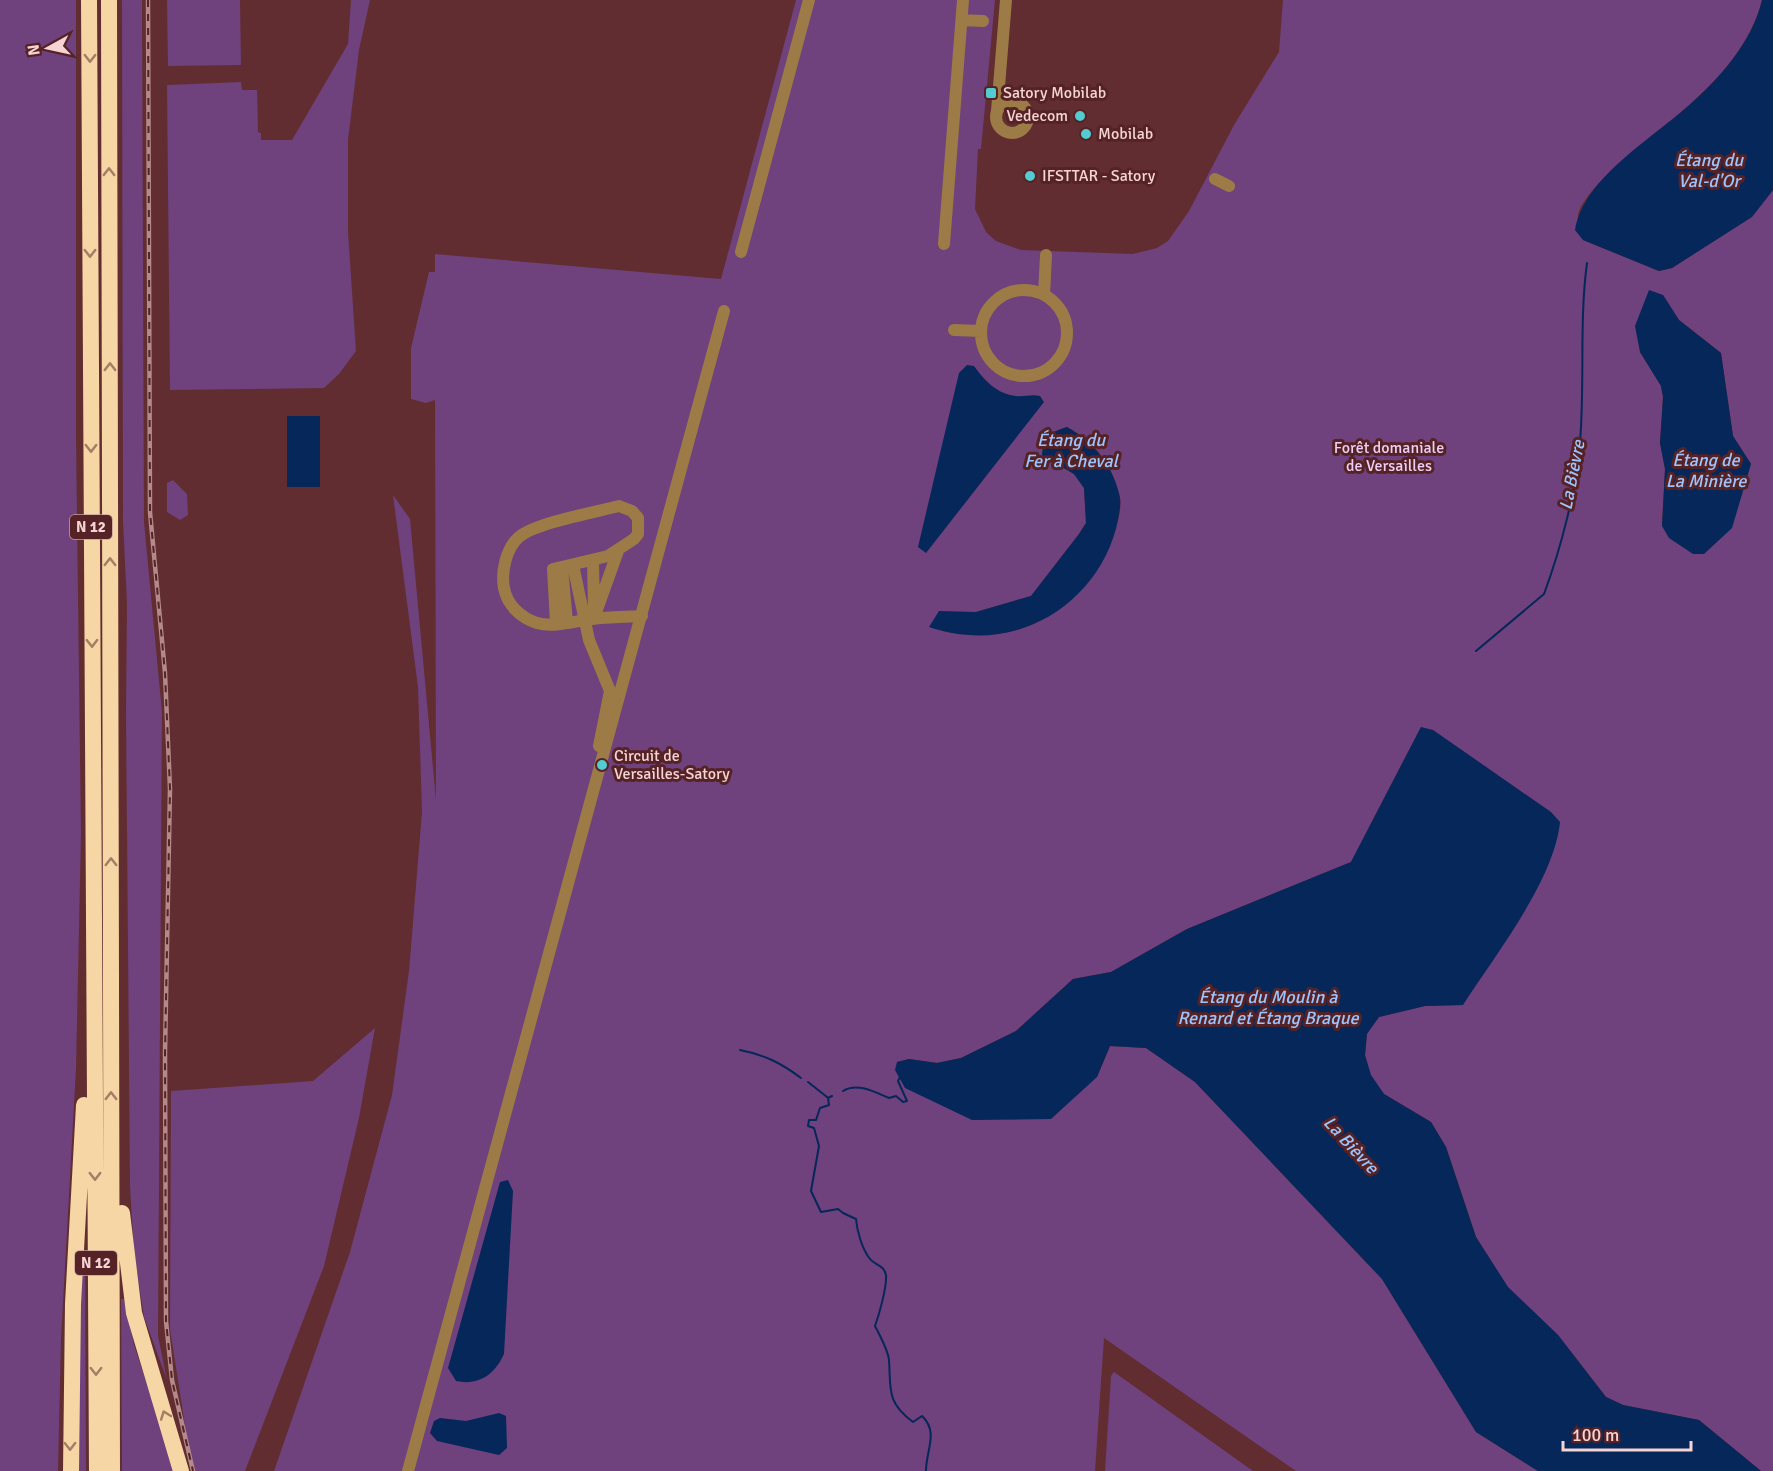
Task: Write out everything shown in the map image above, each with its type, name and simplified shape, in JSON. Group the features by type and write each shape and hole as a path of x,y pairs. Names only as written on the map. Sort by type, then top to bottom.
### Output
{"highway":[{"name":"N 12","path":"89,0 97,1471"},
{"name":"N 12","path":"109,0 112,1471"},
{"path":"71,1471 72,1351 85,1081 95,1054"},
{"path":"111,1176 121,1201 124,1245 134,1313 181,1471"}],"street":[{"path":"741,252 808,0"},
{"path":"944,244 963,0"},
{"path":"998,91 1007,101 1018,102 1026,110 1027,121 1021,130 1011,133 1001,129 996,120 998,91 1006,0"},
{"path":"962,20 983,21"},
{"path":"997,111 1007,101"},
{"path":"1215,179 1229,186"},
{"path":"1044,295 1046,255"},
{"path":"1026,290 1044,295 1062,313 1067,326 1067,339 1055,364 1044,372 1031,376 1017,376 1004,372 993,364 985,353 981,332 987,309 998,298 1011,292 1026,290"},
{"path":"408,1471 724,311"},
{"path":"954,330 981,332"},
{"path":"567,566 593,561 618,551 634,539 639,524 632,511 619,506 525,532 515,541 503,572 504,591 510,603 527,619 544,624 642,616"},
{"path":"589,619 618,551"},
{"path":"593,561 589,640 610,691 599,741 602,762"},
{"path":"567,566 589,619"},
{"path":"562,623 567,566"}],"green space":[{"path":"0,0 76,0 76,436 81,834 76,1069 61,1339 58,1471 0,1471"},
{"path":"122,0 142,0 144,522 162,712 158,1336 167,1380 144,1317 134,1253 130,1186 127,604 123,521"},
{"path":"167,0 240,0 241,65 168,66"},
{"path":"351,0 370,0 359,50 348,140 348,232 356,351 339,374 324,388 170,390 167,85 241,82 242,90 257,90 258,132 261,133 261,140 292,140 348,44"},
{"name":"Forêt domaniale de Versailles","path":"796,0 995,0 981,149 978,149 975,209 986,232 996,241 1021,250 1133,254 1157,248 1168,241 1189,211 1234,125 1279,52 1283,0 1762,0 1751,30 1733,59 1687,107 1607,175 1582,205 1578,220 1583,240 1659,271 1672,268 1751,217 1773,190 1773,1471 1761,1471 1699,1420 1623,1405 1606,1397 1558,1335 1508,1288 1476,1237 1446,1147 1431,1122 1384,1094 1370,1075 1365,1055 1367,1033 1379,1017 1425,1006 1463,1005 1421,727 1351,862 1187,929 1111,972 1073,979 1016,1031 961,1058 937,1063 909,1059 897,1062 1097,1077 1110,1046 1146,1048 1195,1082 1382,1279 1476,1432 1538,1471 1296,1471 1104,1338 1095,1471 274,1471 350,1252 392,1095 409,971 422,812 418,687 393,495 410,519 436,800 435,400 426,403 411,399 411,348 429,272 435,272 435,254 721,279","holes":["1663,295 1679,320 1721,353 1733,436 1751,464 1662,526 1665,469 1660,443 1663,397 1661,386 1640,352","1067,427 1097,450 1106,463 1119,494 1118,519 1098,566 1081,590 1070,600 1033,624 1000,634 988,635 942,631 939,612 976,612 1031,596 1086,523 1084,488 1074,474 1042,455 1049,436"]},
{"path":"173,480 187,494 188,515 180,520 167,512 167,483"},
{"path":"375,1028 359,1118 324,1266 245,1471 192,1471 170,1329 171,1091 313,1081"},
{"path":"81,1260 85,1261 86,1471 76,1471"},
{"path":"121,1299 124,1299 134,1345 176,1471 122,1471"},
{"path":"1114,1372 1253,1471 1105,1471 1111,1376"}],"water":[{"name":"Étang du Val-d'Or","path":"1762,0 1773,0 1773,190 1752,217 1672,268 1659,271 1583,240 1575,230 1581,211 1591,193 1620,161 1711,85 1733,59 1751,31"},
{"name":"Étang de La Minière","path":"1649,290 1663,295 1679,320 1721,353 1733,436 1751,464 1732,528 1704,554 1693,554 1669,538 1662,526 1665,469 1660,443 1663,397 1661,386 1640,352 1635,326"},
{"path":"967,365 974,366 987,382 1003,393 1016,396 1040,396 1044,402 926,553 918,547 959,373"},
{"path":"287,416 320,416 320,487 287,487"},
{"name":"Étang du Fer à Cheval","path":"1067,427 1086,440 1108,466 1120,498 1118,520 1113,538 1096,572 1072,600 1057,611 1040,621 1011,632 964,635 929,627 939,611 976,612 1031,596 1079,534 1086,523 1084,488 1074,474 1042,455 1044,444 1049,436"},
{"name":"Étang du Moulin à Renard et Étang Braque","path":"1421,727 1433,730 1551,812 1560,822 1547,868 1535,893 1463,1005 1425,1006 1379,1017 1367,1034 1365,1055 1371,1075 1384,1094 1431,1122 1446,1147 1476,1237 1508,1287 1558,1335 1606,1397 1623,1405 1699,1420 1761,1471 1538,1471 1476,1432 1382,1279 1195,1082 1146,1048 1110,1046 1097,1077 1051,1119 972,1120 905,1088 895,1070 897,1062 909,1059 937,1063 961,1058 1016,1031 1073,979 1111,972 1187,929 1351,862"},
{"path":"508,1180 513,1191 504,1354 496,1367 485,1377 472,1382 456,1381 448,1368 500,1182"},
{"path":"499,1413 506,1416 507,1448 499,1455 437,1441 430,1433 434,1421 440,1418 466,1421"}],"waterway":[{"name":"La Bièvre","path":"1476,651 1544,594 1562,539 1575,480 1580,442 1583,308 1587,263"},
{"path":"740,1050 772,1060 801,1078"},
{"path":"843,1091 854,1087 889,1098 896,1096 903,1102 907,1101 898,1081 900,1077"},
{"path":"808,1082 827,1097"},
{"path":"832,1096 828,1098 829,1105 820,1108 816,1120 809,1120 808,1126 814,1128 819,1146 811,1191 821,1212 838,1209 856,1219 860,1240 867,1255 885,1272 884,1294 875,1326 888,1356 890,1387 894,1401 904,1415 913,1422 922,1416 930,1428 926,1471"}],"railway":[{"path":"148,0 150,512 165,673 170,789 165,1053 166,1321 172,1380 193,1471"}],"place":[{"name":"Satory Mobilab","path":"991,93"},
{"name":"Vedecom","path":"1080,116"},
{"name":"Mobilab","path":"1086,134"},
{"name":"IFSTTAR - Satory","path":"1030,176"},
{"name":"Circuit de Versailles-Satory","path":"602,765"}]}
